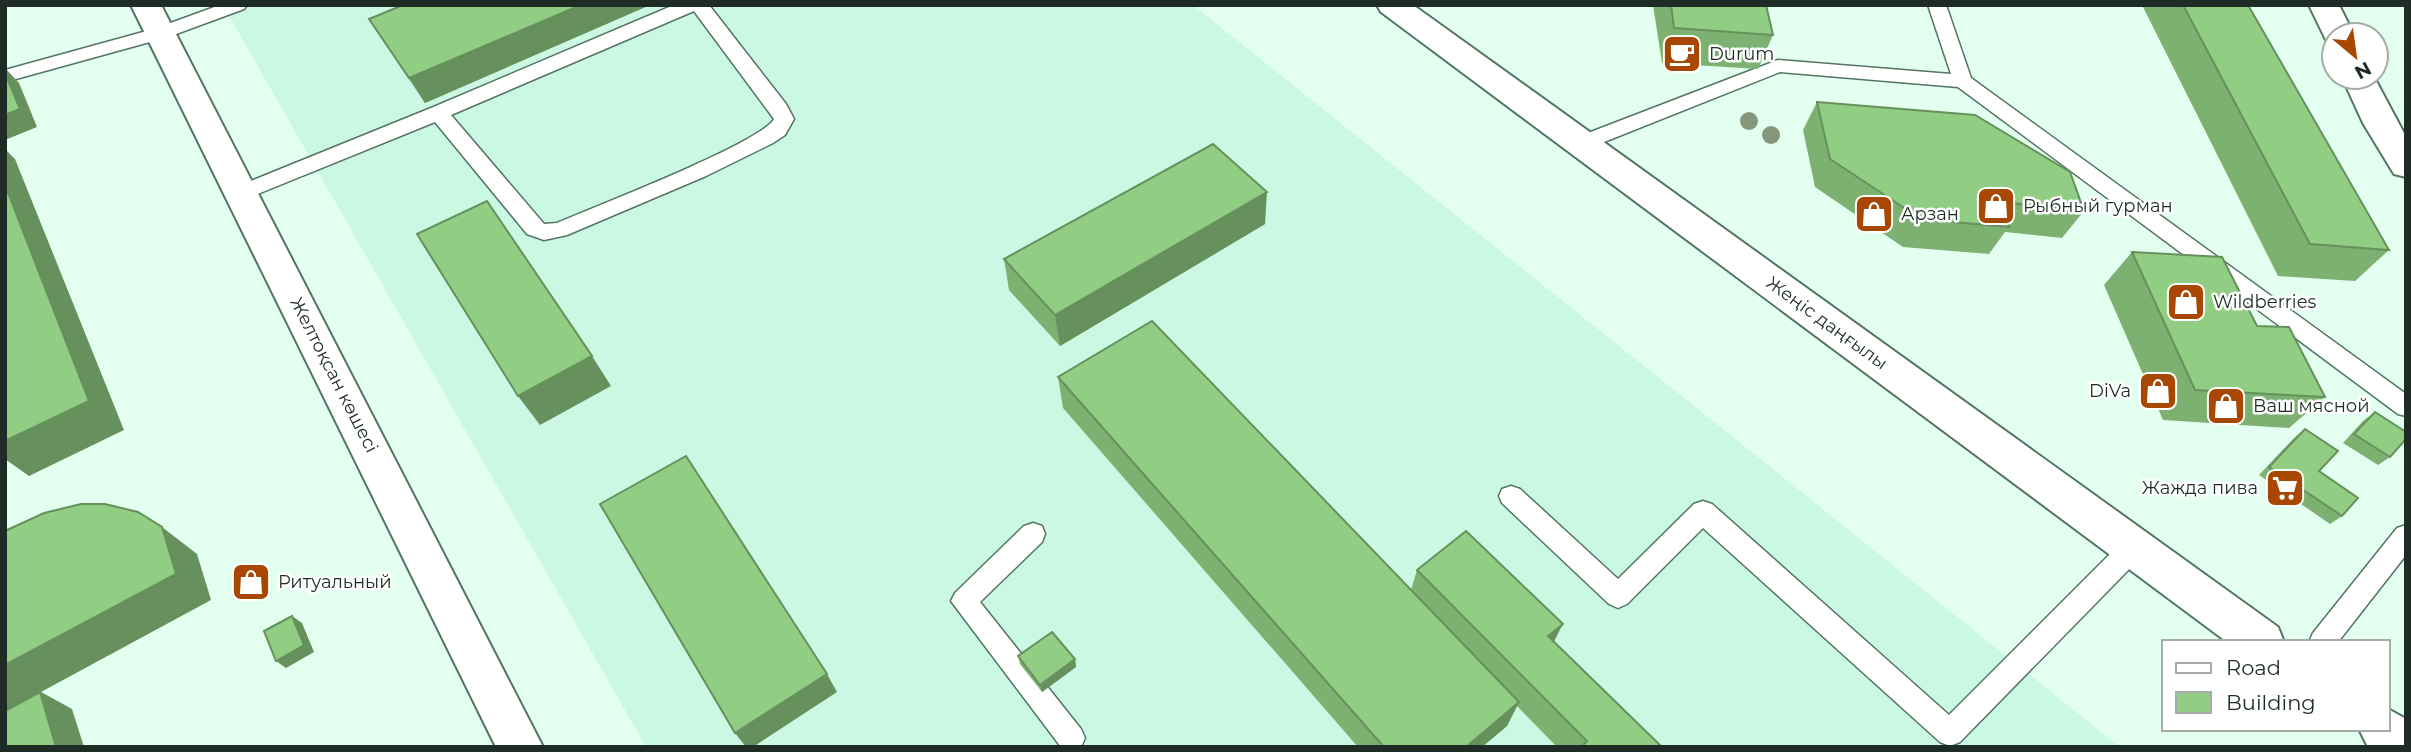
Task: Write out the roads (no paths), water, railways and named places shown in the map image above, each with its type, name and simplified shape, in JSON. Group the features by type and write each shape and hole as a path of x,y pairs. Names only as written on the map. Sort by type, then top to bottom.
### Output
{"street":[{"name":"Жеңіс даңғылы","path":"1392,5 2259,640"},
{"path":"2324,5 2331,21"},
{"name":"Желтоқсан көшесі","path":"154,19 520,747"},
{"path":"2365,91 2380,123 2406,165"},
{"path":"2385,731 2406,747"}],"lane":[{"path":"5,76 154,19 238,5"},
{"path":"243,192 438,113 691,5"},
{"path":"438,113 534,229 550,232 575,225 699,171 766,138 781,125 784,119 779,109 699,5"},
{"path":"1937,5 1963,81"},
{"path":"1582,143 1778,66 1963,81 2406,407"},
{"path":"1511,496 1618,596 1703,512 1957,740 2133,548"},
{"path":"1033,534 964,601 1069,744"},
{"path":"2324,640 2406,536"}],"place":[{"name":"Durum","path":"1682,54"},
{"name":"Рыбный гурман","path":"1996,206"},
{"name":"Арзан","path":"1874,214"},
{"name":"Wildberries","path":"2186,302"},
{"name":"DiVa","path":"2158,391"},
{"name":"Ваш мясной","path":"2226,406"},
{"name":"Жажда пива","path":"2285,488"},
{"name":"Ритуальный","path":"251,582"}]}
